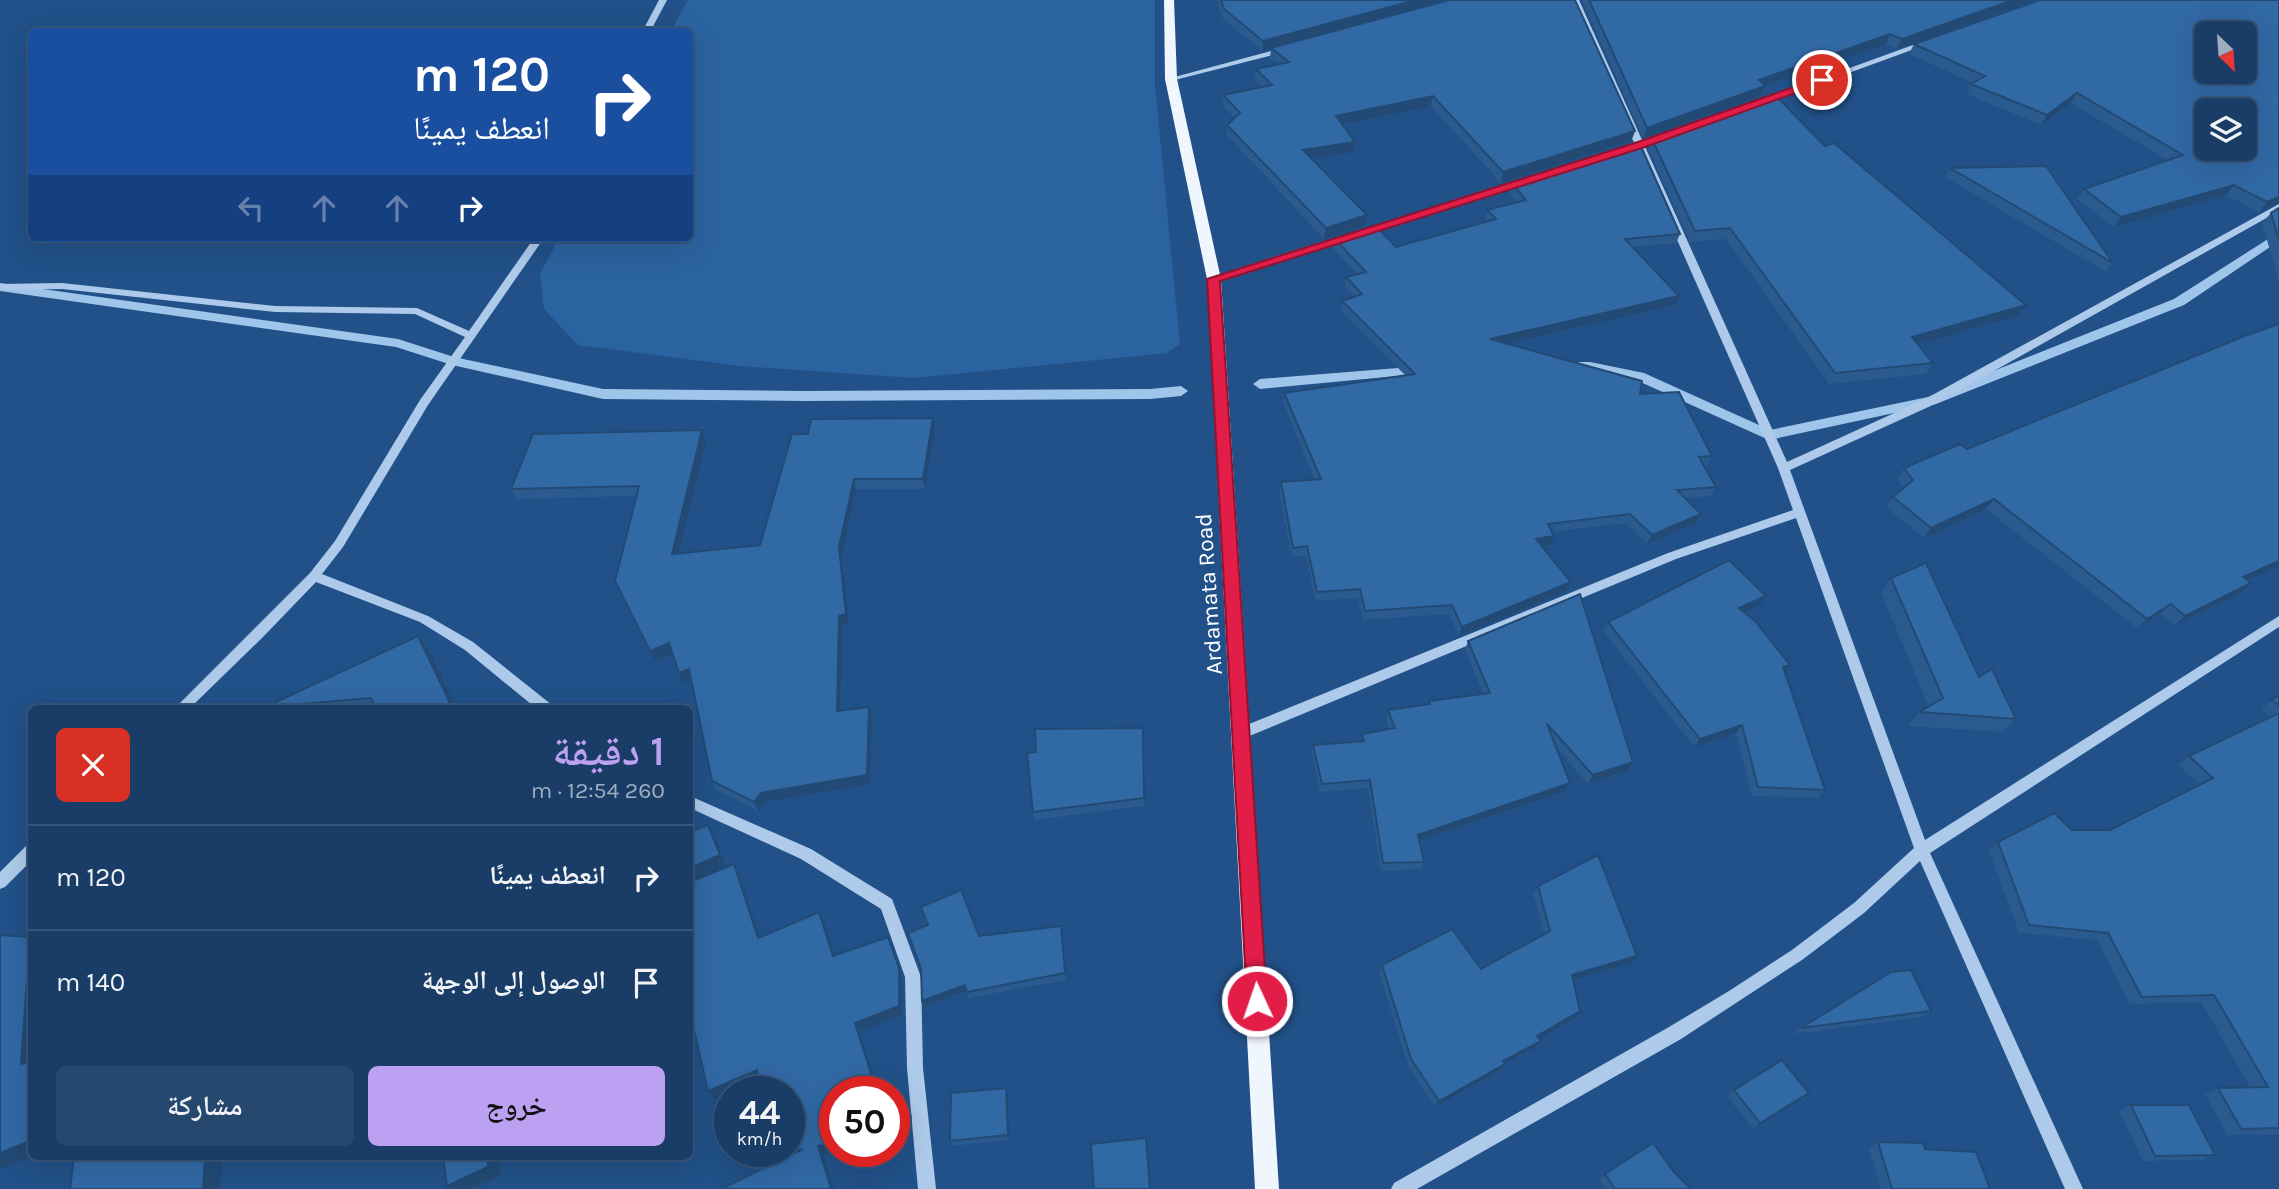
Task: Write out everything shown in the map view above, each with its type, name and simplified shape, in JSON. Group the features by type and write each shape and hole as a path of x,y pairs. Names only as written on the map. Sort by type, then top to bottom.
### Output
{"main road":[{"name":"Ardamata Road","path":"1169,0 1171,79 1214,279 1267,1189"}],"street":[{"path":"648,28 663,0"},
{"path":"1576,0 1635,146 1784,468 1922,849 2074,1189"},
{"path":"1758,103 1939,39"},
{"path":"1171,79 1301,45"},
{"path":"1635,146 1654,139"},
{"path":"1214,279 1538,177"},
{"path":"1784,468 1931,401 2279,207"},
{"path":"184,705 314,576 340,544 424,403 536,242"},
{"path":"0,287 62,286 275,309 417,311 470,335"},
{"path":"1242,733 1672,556 1801,512"},
{"path":"314,576 424,619 470,646 542,705"},
{"path":"1400,1189 1675,1033 1734,996 1797,955 1859,908 1922,849 2279,621"},
{"path":"693,803 806,854 887,904 913,977 915,1068 927,1189"},
{"path":"0,881 28,854"}],"shaded area":[{"path":"688,0 1155,0 1155,85 1180,344 1167,353 914,378 740,366 578,345 544,309 540,274 557,242 693,242 693,28 673,28"}],"building":[{"path":"1221,0 1416,0 1263,41 1224,9"},
{"path":"1449,0 1575,0 1635,131 1503,172 1433,96 1336,116 1355,142 1303,150 1367,215 1326,228 1227,125 1240,113 1223,95 1272,85 1256,69 1289,62 1271,48"},
{"path":"1589,0 2013,0 1902,39 1890,34 1759,80 1765,86 1647,128"},
{"path":"2040,0 2279,0 2279,197 2267,202 2234,185 2121,217 2084,189 2183,155 2077,93 2047,115 1971,84 1985,76 1914,44"},
{"path":"1774,94 1825,146 1834,143 2026,305 1912,337 1933,363 1835,373 1730,228 1695,231 1651,137"},
{"path":"1639,142 1680,234 1625,239 1679,296 1490,339 1642,381 1640,394 1679,392 1712,456 1699,457 1716,487 1677,490 1701,514 1652,535 1630,514 1548,524 1554,536 1536,539 1571,582 1462,627 1452,605 1365,611 1360,589 1317,592 1307,546 1293,548 1281,482 1321,479 1284,393 1415,374 1342,301 1362,294 1346,277 1366,272 1334,238 1375,225 1396,247 1496,219 1487,210 1526,200 1511,182"},
{"path":"2046,166 2113,263 1950,168"},
{"path":"2279,208 2279,240 2271,213"},
{"path":"2279,324 2279,561 2243,577 2251,583 2185,616 2171,604 2147,619 1994,499 1931,528 1893,497 1913,480 1904,468 1960,444 1967,449"},
{"path":"933,418 923,479 854,479 839,547 846,614 839,616 837,711 869,707 867,775 761,793 754,802 712,781 689,669 679,673 669,643 650,651 615,581 639,486 511,489 533,434 702,430 672,554 760,545 792,434 808,434 811,419"},
{"path":"1729,560 1766,596 1739,608 1755,621 1790,665 1783,667 1825,790 1758,787 1742,725 1700,739 1608,622"},
{"path":"1926,563 1979,677 1992,669 2016,719 1919,712 1943,698 1891,578"},
{"path":"1580,594 1633,762 1593,775 1547,724 1570,783 1418,835 1424,862 1383,863 1370,780 1322,784 1313,745 1364,741 1362,734 1395,728 1388,710 1430,704 1429,701 1490,693 1468,641"},
{"path":"418,636 450,703 374,705 371,698 289,705 277,705 276,702"},
{"path":"2279,695 2279,705 2272,700"},
{"path":"2279,713 2279,1128 2241,1129 2218,1088 2268,1087 2214,995 2142,997 2108,933 2029,925 1998,842 2054,813 2072,830 2110,830 2213,778 2189,756"},
{"path":"1143,728 1144,798 1033,812 1027,753 1036,752 1035,729"},
{"path":"708,825 720,855 693,867 693,831"},
{"path":"1598,855 1637,956 1572,975 1580,1011 1537,1036 1541,1041 1503,1061 1505,1064 1439,1101 1411,1059 1382,965 1452,929 1481,969 1550,931 1538,886"},
{"path":"734,864 758,938 819,912 833,956 888,937 899,968 899,1006 855,1023 872,1076 819,1076 819,1167 824,1167 831,1189 725,1189 766,1167 805,1167 805,1076 759,1076 757,1070 743,1076 714,1076 714,1088 708,1091 693,1025 693,881"},
{"path":"961,890 979,936 1061,926 1065,973 967,992 965,985 922,1001 921,969 908,933 928,925 921,907"},
{"path":"0,935 28,937 21,1064 28,1061 28,1142 0,1153"},
{"path":"1911,970 1931,1011 1801,1028 1891,972"},
{"path":"1782,1060 1809,1093 1760,1123 1734,1090"},
{"path":"1006,1088 1008,1135 950,1141 951,1093"},
{"path":"2131,1105 2189,1105 2215,1155 2155,1156"},
{"path":"1146,1138 1150,1189 1094,1189 1091,1144"},
{"path":"1878,1142 1923,1143 1925,1149 1976,1152 1990,1189 1892,1189"},
{"path":"1653,1143 1674,1172 1691,1189 1615,1189 1605,1174"},
{"path":"74,1160 205,1160 203,1189 70,1189"},
{"path":"443,1160 487,1160 488,1167 447,1186"}],"waterway":[{"path":"1568,366 1590,366 1639,376 1769,435 1931,401 2179,302 2279,236"},
{"path":"0,287 398,343 452,361 603,394 803,396 1150,394 1181,391"},
{"path":"1260,384 1423,370"}],"route":[{"path":"1257,1001 1214,279 1642,144 1822,80"}]}
